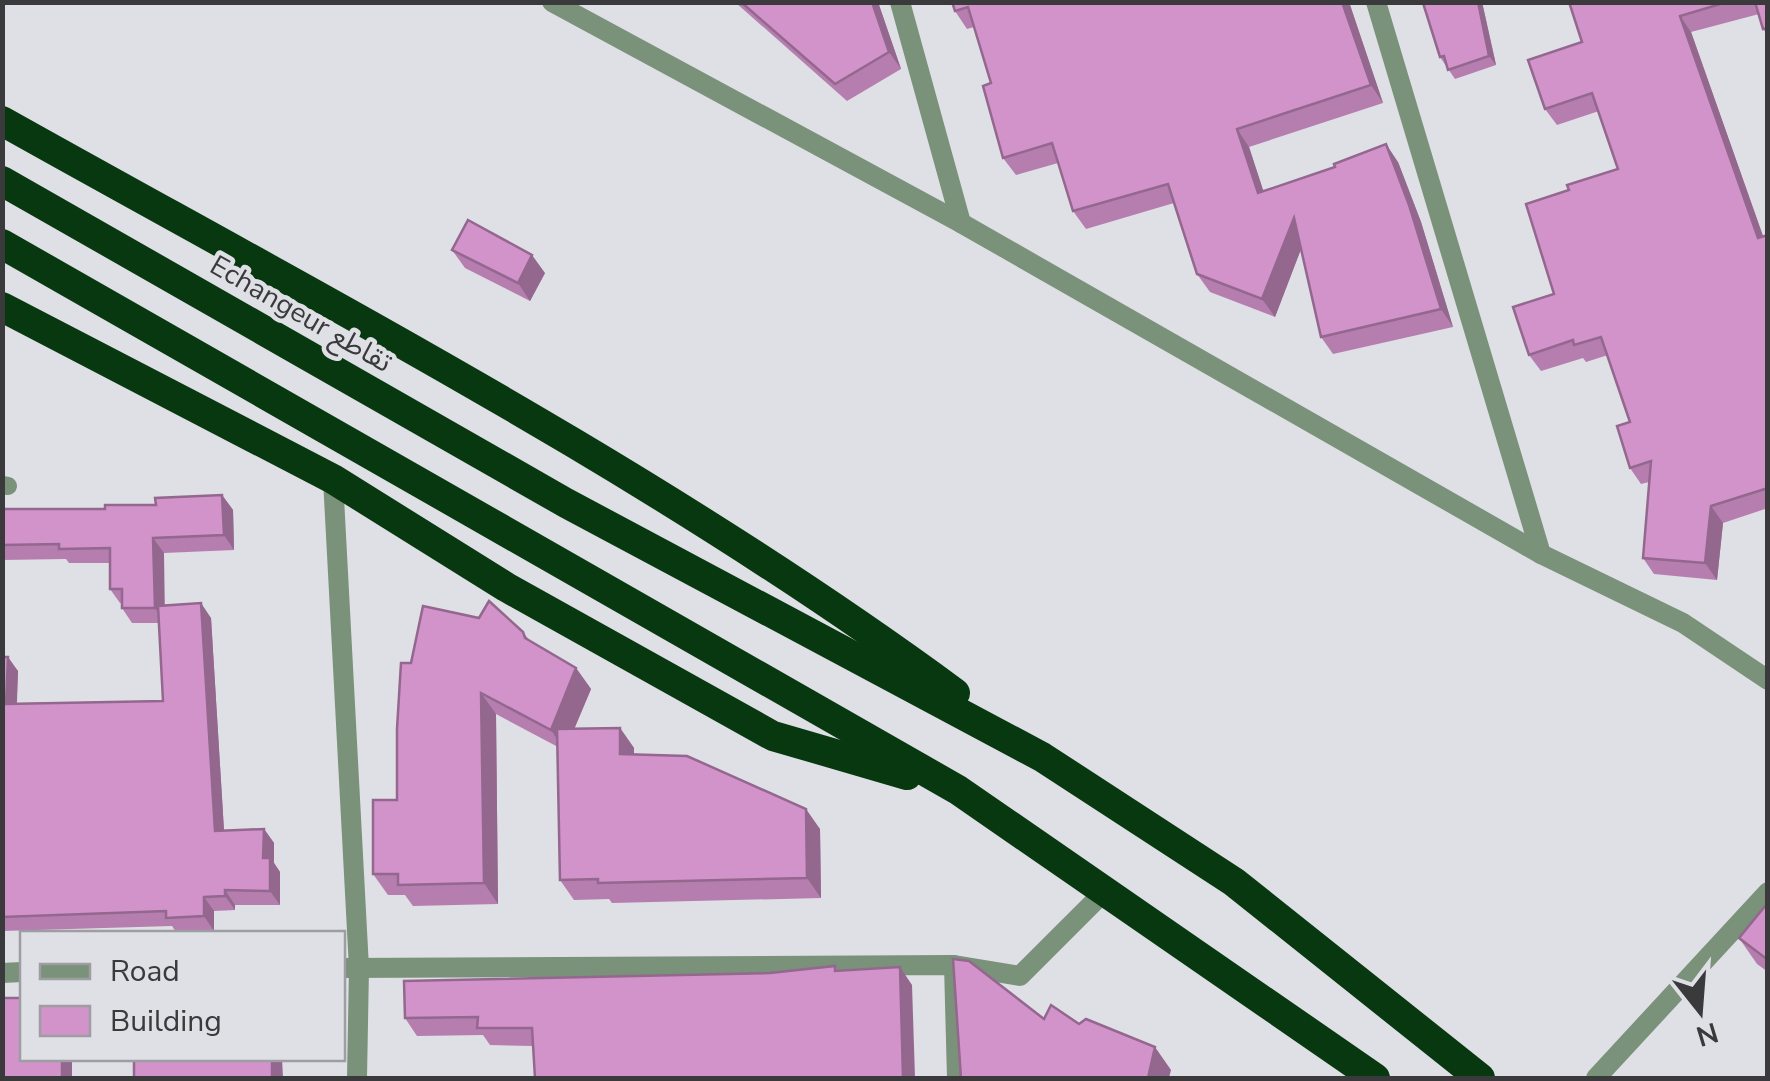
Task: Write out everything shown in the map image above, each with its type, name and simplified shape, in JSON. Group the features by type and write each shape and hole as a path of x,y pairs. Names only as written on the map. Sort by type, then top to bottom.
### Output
{"highway":[{"path":"2,121 600,456 875,634 1042,757 1234,882 1480,1078"},
{"name":"Echangeur تقاطع","path":"2,181 566,504 1042,757"},
{"path":"2,244 958,790 1375,1078"},
{"path":"2,307 333,479 506,588 773,736 958,790"}],"street":[{"path":"552,2 961,223 1542,554 1683,622 1768,680"},
{"path":"900,2 961,223"},
{"path":"1376,2 1542,554"},
{"path":"333,479 357,1078"},
{"path":"351,968 954,964 1020,976 1106,890"},
{"path":"1604,1076 1768,892"},
{"path":"954,964 957,1078"}],"building":[{"path":"741,2 872,2 889,52 835,84"},
{"path":"952,2 1342,2 1371,85 1237,129 1258,193 1335,167 1334,164 1386,144 1441,309 1321,337 1294,218 1262,299 1197,274 1168,184 1073,211 1052,143 1003,158 983,86 991,83 968,7 955,11"},
{"path":"1478,2 1489,56 1448,70 1423,3"},
{"path":"1569,2 1727,2 1680,16 1758,238 1768,235 1768,488 1711,506 1705,563 1643,558 1651,461 1630,468 1617,426 1630,422 1601,337 1574,345 1573,340 1529,355 1513,307 1554,294 1526,204 1569,190 1567,185 1618,169 1592,93 1545,109 1528,60 1582,42"},
{"path":"1755,2 1768,2 1768,28 1763,29"},
{"path":"468,220 532,255 518,283 452,250"},
{"path":"222,495 224,535 153,538 155,608 122,608 122,589 110,589 110,548 2,545 2,509 105,509 105,505 156,505 155,498"},
{"path":"489,601 525,638 576,668 551,730 481,693 484,883 398,885 398,874 373,874 373,800 397,800 401,663 411,663 423,606 479,618"},
{"path":"201,603 215,831 264,829 263,858 270,858 270,891 225,890 225,896 204,897 204,916 166,918 166,911 2,917 2,657 8,657 6,704 163,701 158,606"},
{"path":"620,728 620,754 687,756 806,809 807,878 598,883 598,879 560,880 557,729"},
{"path":"1768,905 1768,960 1739,938"},
{"path":"953,959 969,961 1044,1019 1051,1005 1079,1024 1086,1019 1155,1047 1148,1078 961,1078"},
{"path":"835,966 835,971 900,967 903,1078 535,1078 532,1028 477,1028 478,1017 405,1018 404,981 770,973"},
{"path":"2,998 20,998 20,1061 62,1061 62,1078 2,1078"},
{"path":"134,1061 272,1061 272,1078 134,1078"}]}
